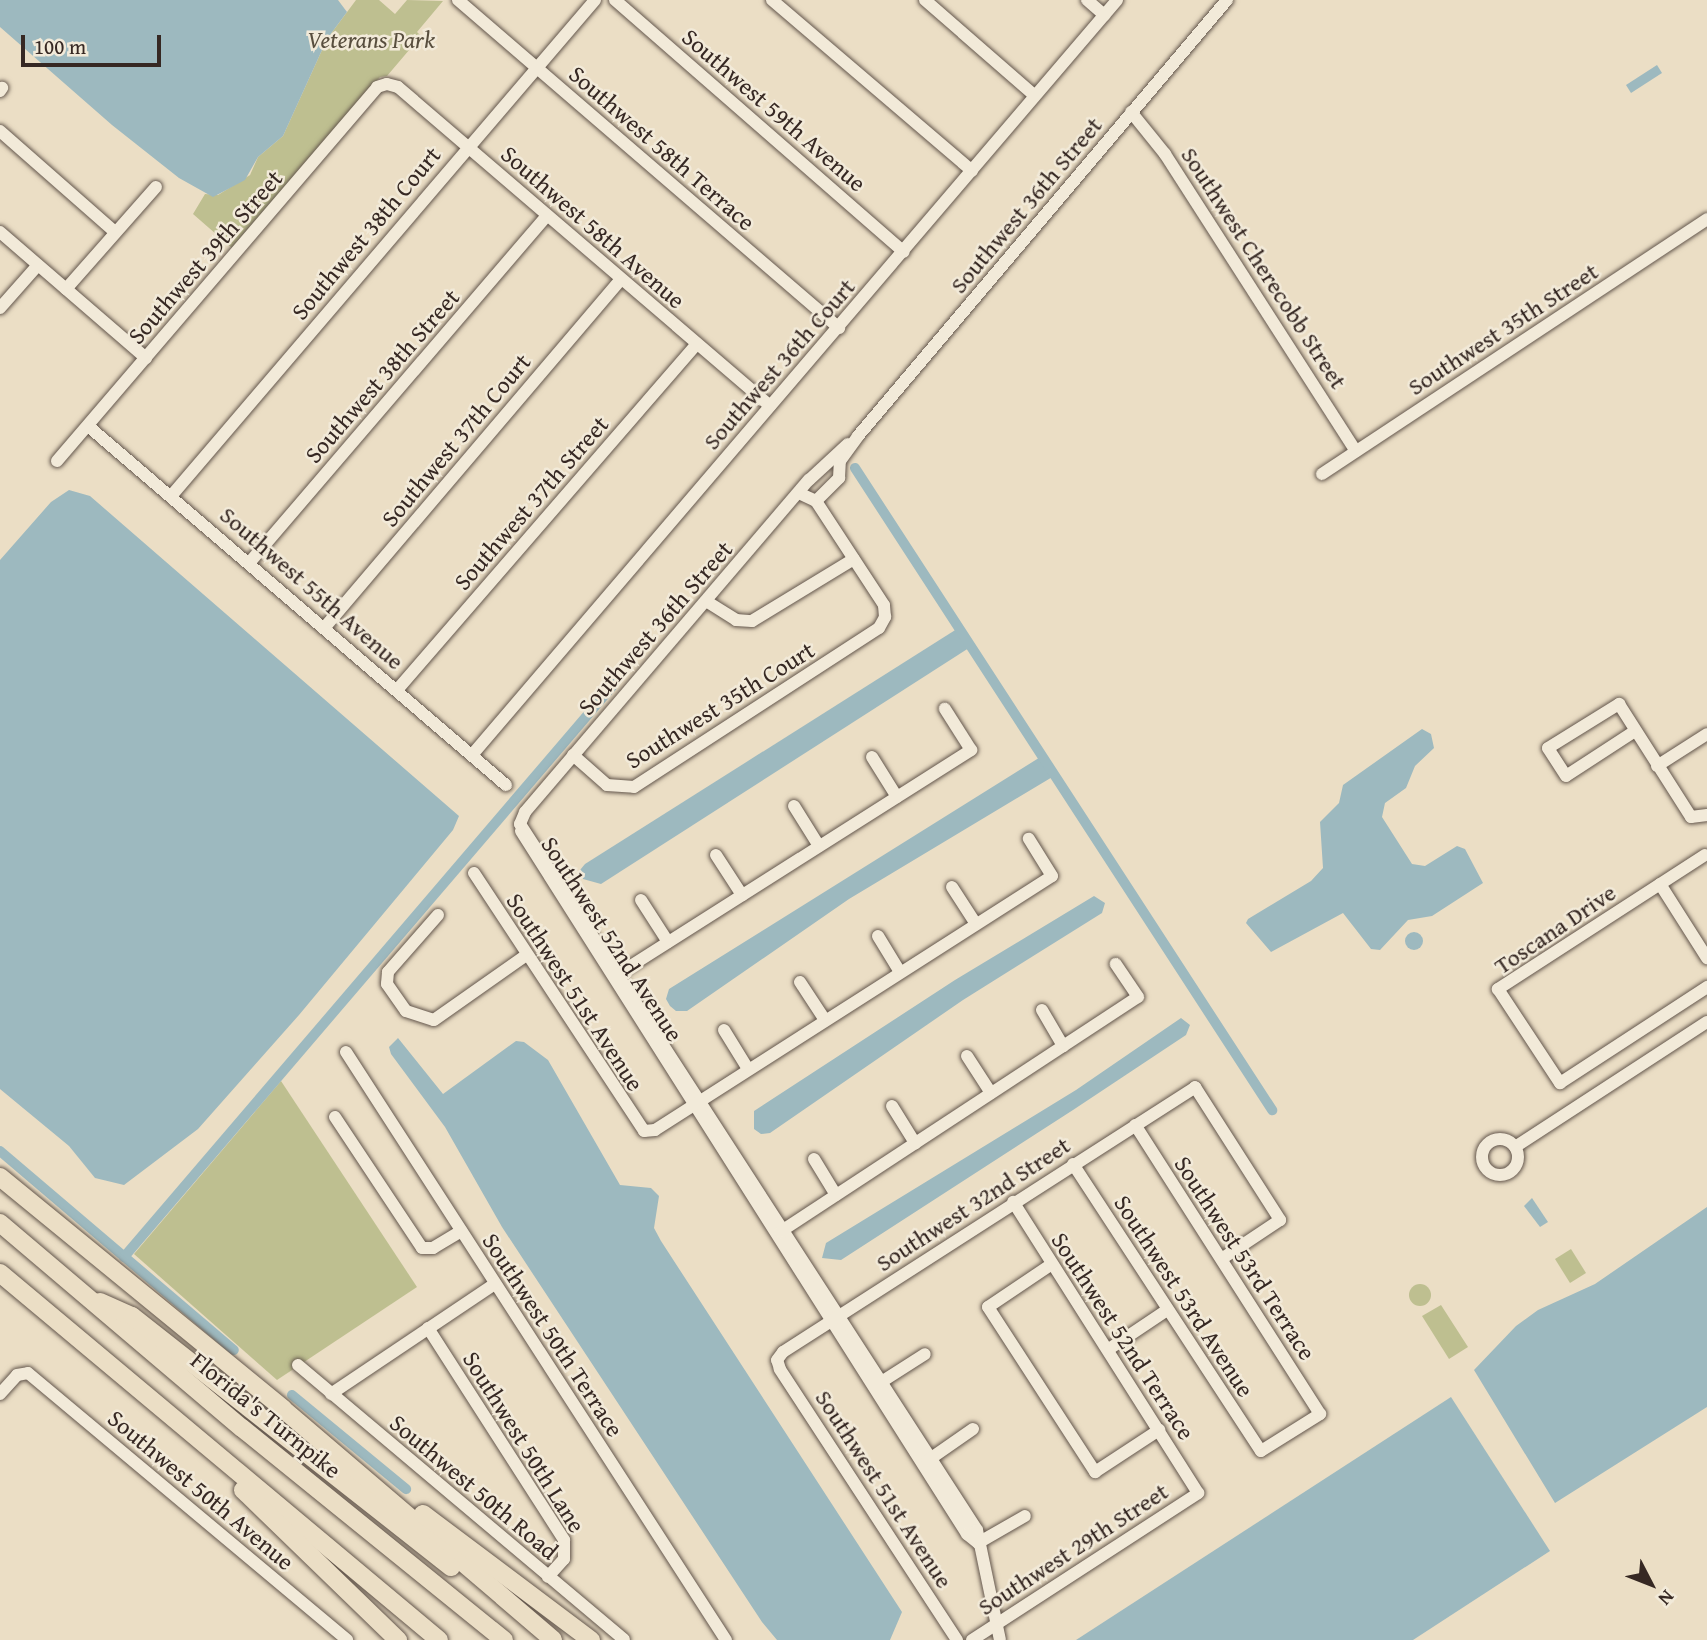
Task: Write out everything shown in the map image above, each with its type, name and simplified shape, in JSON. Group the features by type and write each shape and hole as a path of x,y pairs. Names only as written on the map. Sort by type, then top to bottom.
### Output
{"highway":[{"path":"0,1177 283,1409 553,1640"},
{"name":"Florida's Turnpike","path":"0,1223 83,1296 504,1640"},
{"path":"0,1273 173,1421 439,1640"},
{"path":"83,1296 132,1316 278,1435 553,1640"},
{"path":"283,1409 591,1640"},
{"path":"173,1421 398,1640"}],"street":[{"name":"Southwest 58th Terrace","path":"458,0 839,328"},
{"name":"Southwest 38th Court","path":"172,495 467,146 595,0"},
{"name":"Southwest 59th Avenue","path":"615,0 904,252"},
{"path":"772,0 972,170"},
{"path":"925,0 1034,95"},
{"path":"1087,0 1104,15"},
{"name":"Southwest 36th Court","path":"472,755 904,252 1116,0"},
{"name":"Southwest 36th Street","path":"821,497 839,478 840,461 858,436 1227,0"},
{"name":"Southwest 58th Avenue","path":"387,84 398,87 770,406"},
{"name":"Southwest 39th Street","path":"57,461 377,87 387,84"},
{"name":"Southwest Cherecobb Street","path":"1131,112 1165,154 1356,451"},
{"path":"0,131 115,232"},
{"path":"66,289 156,187"},
{"name":"Southwest 38th Street","path":"250,562 546,216"},
{"name":"Southwest 35th Street","path":"1322,474 1707,219"},
{"path":"0,232 146,358"},
{"path":"0,308 38,265"},
{"name":"Southwest 37th Court","path":"325,627 620,279"},
{"name":"Southwest 37th Street","path":"397,690 697,344"},
{"name":"Southwest 55th Avenue","path":"88,426 172,495 506,785"},
{"name":"Southwest 36th Street","path":"520,824 525,811 706,601 821,469 858,436"},
{"path":"706,601 736,620 752,621 854,559 821,497 821,469"},
{"path":"801,494 821,497"},
{"name":"Southwest 35th Court","path":"573,755 607,785 634,787 878,628 885,617 884,605 854,559"},
{"path":"1635,731 1566,776 1548,748 1619,705 1691,817 1705,816"},
{"path":"616,976 971,750 945,709"},
{"path":"1657,766 1707,734"},
{"path":"872,757 897,797"},
{"path":"794,806 819,846"},
{"name":"Southwest 52nd Avenue","path":"520,824 526,845 616,976 879,1384 928,1461 967,1534 978,1543 1000,1640"},
{"path":"697,1102 1052,876 1029,839"},
{"path":"716,855 742,895"},
{"name":"Toscana Drive","path":"1705,855 1498,989 1560,1083 1707,987"},
{"name":"Southwest 51st Avenue","path":"474,873 525,956 644,1131 654,1130 697,1102"},
{"path":"1660,884 1707,958"},
{"path":"952,887 976,924"},
{"path":"641,900 668,942"},
{"path":"438,915 388,972 387,984 406,1011 434,1020 525,956"},
{"path":"878,936 900,972"},
{"path":"780,1231 1138,997 1116,964"},
{"path":"800,982 825,1020"},
{"path":"1042,1010 1063,1046"},
{"path":"1515,1147 1707,1022"},
{"path":"724,1030 748,1069"},
{"name":"Southwest 50th Terrace","path":"346,1052 726,1640"},
{"path":"967,1055 991,1093"},
{"name":"Southwest 32nd Street","path":"777,1360 783,1352 1195,1087 1280,1220 1223,1258"},
{"path":"892,1106 915,1143"},
{"path":"335,1117 422,1248 433,1248 461,1231"},
{"name":"Southwest 53rd Terrace","path":"1135,1125 1223,1258 1320,1414 1261,1451"},
{"path":"814,1159 836,1195"},
{"name":"Southwest 53rd Avenue","path":"1073,1164 1261,1451"},
{"name":"Southwest 52nd Terrace","path":"1013,1202 1109,1349 1198,1493"},
{"path":"1052,1264 989,1307 1095,1472 1159,1430"},
{"path":"331,1394 495,1284"},
{"path":"1109,1349 1167,1310"},
{"name":"Southwest 50th Lane","path":"428,1328 564,1540 564,1559 548,1577"},
{"path":"879,1384 925,1353"},
{"name":"Southwest 51st Avenue","path":"777,1360 957,1640"},
{"name":"Southwest 50th Road","path":"298,1365 624,1640"},
{"name":"Southwest 50th Avenue","path":"0,1394 17,1375 28,1373 346,1640"},
{"path":"928,1461 972,1429"},
{"name":"Southwest 29th Street","path":"972,1640 1198,1493"},
{"path":"978,1543 1025,1516"}],"green space":[{"name":"Veterans Park","path":"356,0 379,0 395,14 407,0 443,1 417,32 421,36 387,76 380,77 232,248 193,214 205,194 218,195 250,175 258,157 283,136 327,39"},
{"path":"281,1081 417,1287 277,1380 134,1254"},
{"path":"1571,1249 1586,1273 1570,1283 1555,1259"},
{"path":"1420,1284 1428,1287 1431,1295 1428,1303 1420,1306 1412,1303 1409,1295 1412,1287"},
{"path":"1441,1305 1468,1347 1449,1359 1422,1316"}],"water":[{"path":"0,0 338,0 347,12 327,39 283,136 258,157 245,180 213,197 179,178 112,125 0,27"},
{"path":"1657,65 1662,73 1631,93 1626,85"},
{"path":"69,490 90,496 459,816 453,830 299,1015 198,1129 124,1185 95,1178 69,1146 0,1089 0,560 51,502"},
{"path":"960,627 972,646 601,884 583,879 580,870 585,864"},
{"path":"1422,729 1431,734 1434,748 1415,766 1406,788 1385,803 1382,817 1412,864 1425,866 1457,846 1465,849 1483,883 1432,916 1408,920 1380,950 1371,949 1343,913 1271,952 1246,923 1248,919 1311,881 1323,868 1320,822 1339,803 1343,785"},
{"path":"1042,756 1054,776 849,899 687,1011 676,1011 670,1006 666,999 669,989"},
{"path":"1094,896 1105,903 1102,913 963,1000 770,1133 761,1134 754,1129 754,1111 955,980"},
{"path":"1414,932 1420,935 1423,941 1420,947 1414,950 1408,947 1405,941 1408,935"},
{"path":"1181,1018 1190,1025 1186,1035 841,1260 822,1258 826,1243 1076,1090"},
{"path":"398,1038 443,1094 516,1041 524,1042 548,1060 620,1185 651,1188 659,1196 654,1228 661,1241 902,1612 890,1640 777,1640 762,1622 502,1227 445,1127 391,1054 389,1047"},
{"path":"1532,1198 1548,1222 1540,1227 1524,1206"},
{"path":"1707,1207 1707,1407 1555,1503 1474,1370 1516,1326 1538,1310 1595,1284"},
{"path":"1451,1397 1550,1551 1413,1640 1076,1640"}],"waterway":[{"path":"855,468 1272,1110"},
{"path":"124,1257 614,684"},
{"path":"0,1151 234,1350"},
{"path":"292,1395 406,1489"}]}
